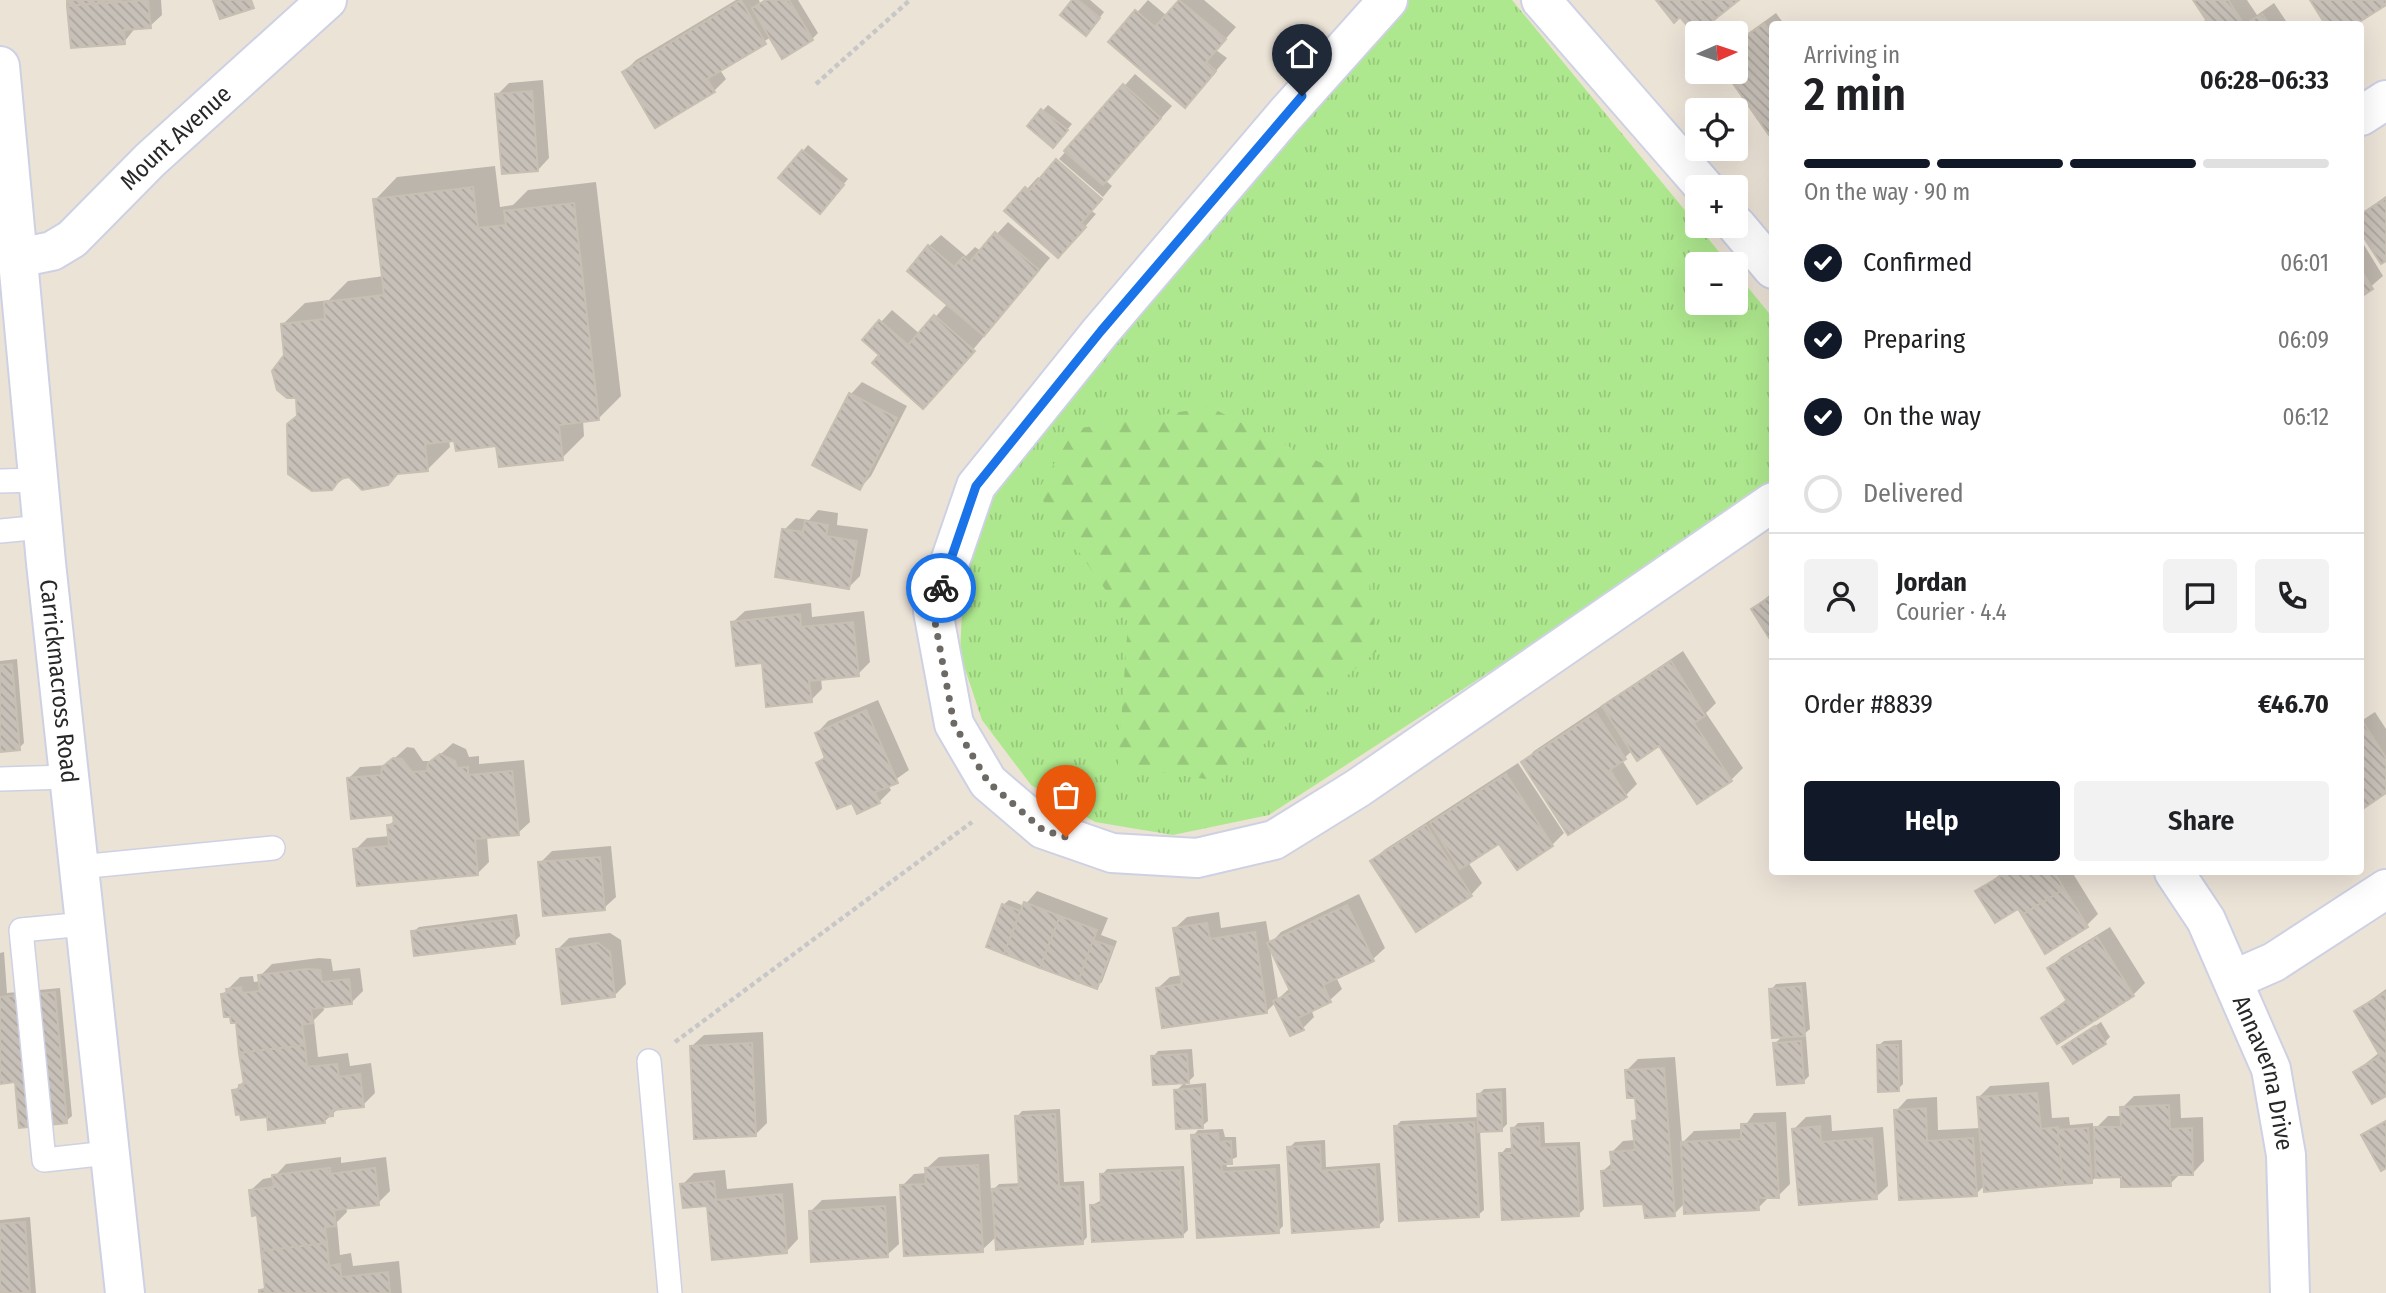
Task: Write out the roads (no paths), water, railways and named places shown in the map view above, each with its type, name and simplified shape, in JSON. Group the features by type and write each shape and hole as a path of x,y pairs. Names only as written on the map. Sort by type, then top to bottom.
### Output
{"street":[{"name":"Mount Avenue","path":"18,258 52,251 72,239 150,160 327,0"},
{"path":"1388,0 1285,115 1101,331 976,486 933,611 954,724 988,782 1043,830 1112,853 1197,858 1274,840 1359,788 1769,505"},
{"path":"1541,0 1694,175"},
{"name":"Carrickmacross Road","path":"0,66 42,527 125,1293"},
{"path":"2364,114 2386,100"},
{"path":"1747,238 1769,264"},
{"name":"Annaverna Drive","path":"2176,875 2206,920 2271,1069 2286,1155 2290,1293"},
{"path":"2233,980 2274,962 2386,889"}],"lane":[{"path":"0,481 38,480"},
{"path":"0,531 42,527"},
{"path":"0,779 68,777"},
{"path":"79,867 273,848"},
{"path":"85,924 21,930 44,1160 108,1153"},
{"path":"649,1061 670,1293"}]}
